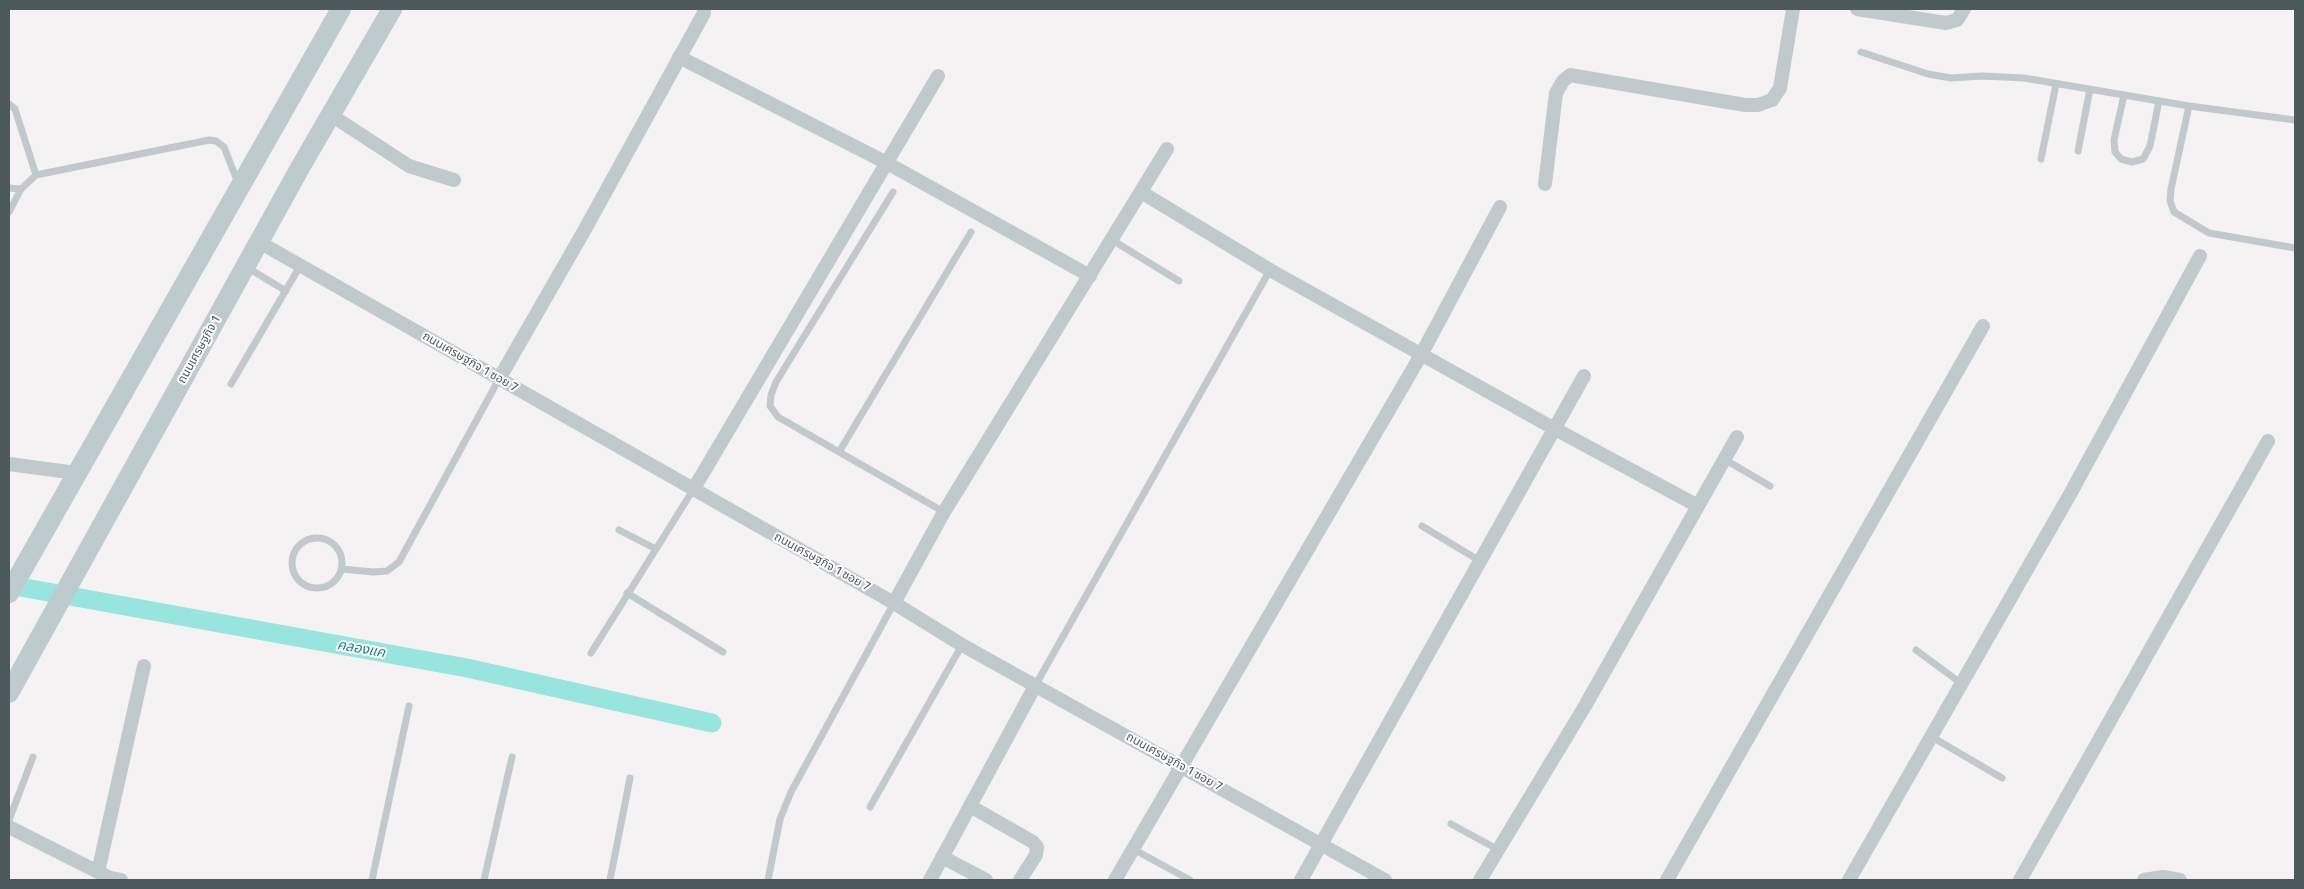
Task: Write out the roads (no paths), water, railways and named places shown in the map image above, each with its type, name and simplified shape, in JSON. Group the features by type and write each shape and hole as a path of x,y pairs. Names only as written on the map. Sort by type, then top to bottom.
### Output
{"main road":[{"path":"9,593 239,185 341,9"},
{"name":"ถนนเศรษฐกิจ 1","path":"9,693 245,267 392,9"}],"street":[{"path":"1546,184 1556,93 1563,81 1570,75 1745,105 1758,105 1772,100 1780,88 1793,9"},
{"path":"1857,9 1946,23 1957,20 1964,9"},
{"path":"499,379 584,231 704,12"},
{"path":"679,57 887,163 1090,276"},
{"path":"693,490 938,76"},
{"path":"331,115 409,166 454,180"},
{"path":"894,602 944,512 1167,149"},
{"path":"1141,192 1270,270 1555,429 1698,506"},
{"path":"1115,880 1421,355 1500,207"},
{"name":"ถนนเศรษฐกิจ 1 ซอย 7","path":"259,242 693,490 894,602 962,645 1385,880"},
{"path":"1849,880 2074,488 2200,256"},
{"path":"1667,880 1983,326"},
{"path":"1301,880 1584,376"},
{"path":"1480,880 1585,706 1736,437"},
{"path":"2020,880 2268,442"},
{"path":"9,464 76,473"},
{"path":"9,827 110,878 144,666"},
{"path":"930,880 1035,686"},
{"path":"970,806 1033,842 1036,847 1036,855 1020,880"},
{"path":"942,857 986,880"},
{"path":"2144,880 2163,877 2180,880"}],"lane":[{"path":"1861,52 1928,74 1951,78 2007,77 2190,106 2295,120"},
{"path":"2041,159 2056,84"},
{"path":"2078,151 2090,89"},
{"path":"2124,95 2114,140 2115,152 2121,160 2132,162 2143,159 2150,146 2159,101"},
{"path":"9,104 15,109 36,175"},
{"path":"2190,106 2171,188 2170,202 2174,212 2209,232 2295,248"},
{"path":"9,212 21,189 36,175 209,140 216,141 224,148 239,185"},
{"path":"9,188 21,189"},
{"path":"893,192 776,382 771,395 770,406 778,416 944,512"},
{"path":"840,452 972,232"},
{"path":"1112,240 1179,281"},
{"path":"231,384 300,266"},
{"path":"245,267 286,291"},
{"path":"1035,686 1270,270"},
{"path":"342,569 373,572 387,571 399,562 499,379"},
{"path":"1724,459 1770,486"},
{"path":"591,653 693,490"},
{"path":"1422,526 1480,561"},
{"path":"620,530 656,549"},
{"path":"320,538 330,541 338,548 342,558 342,569 338,578 329,585 319,588 309,587 300,581 294,573 292,562 294,552 300,544 310,539 320,538"},
{"path":"628,593 723,652"},
{"path":"768,880 780,819 791,792 894,602"},
{"path":"870,807 962,645"},
{"path":"1916,650 1962,685"},
{"path":"372,880 410,706"},
{"path":"1932,737 2002,778"},
{"path":"9,820 33,756"},
{"path":"484,880 512,757"},
{"path":"610,880 630,778"},
{"path":"1451,824 1497,849"},
{"path":"1133,849 1190,880"}],"waterway":[{"name":"คลองแค","path":"9,585 467,668 712,723"}]}
